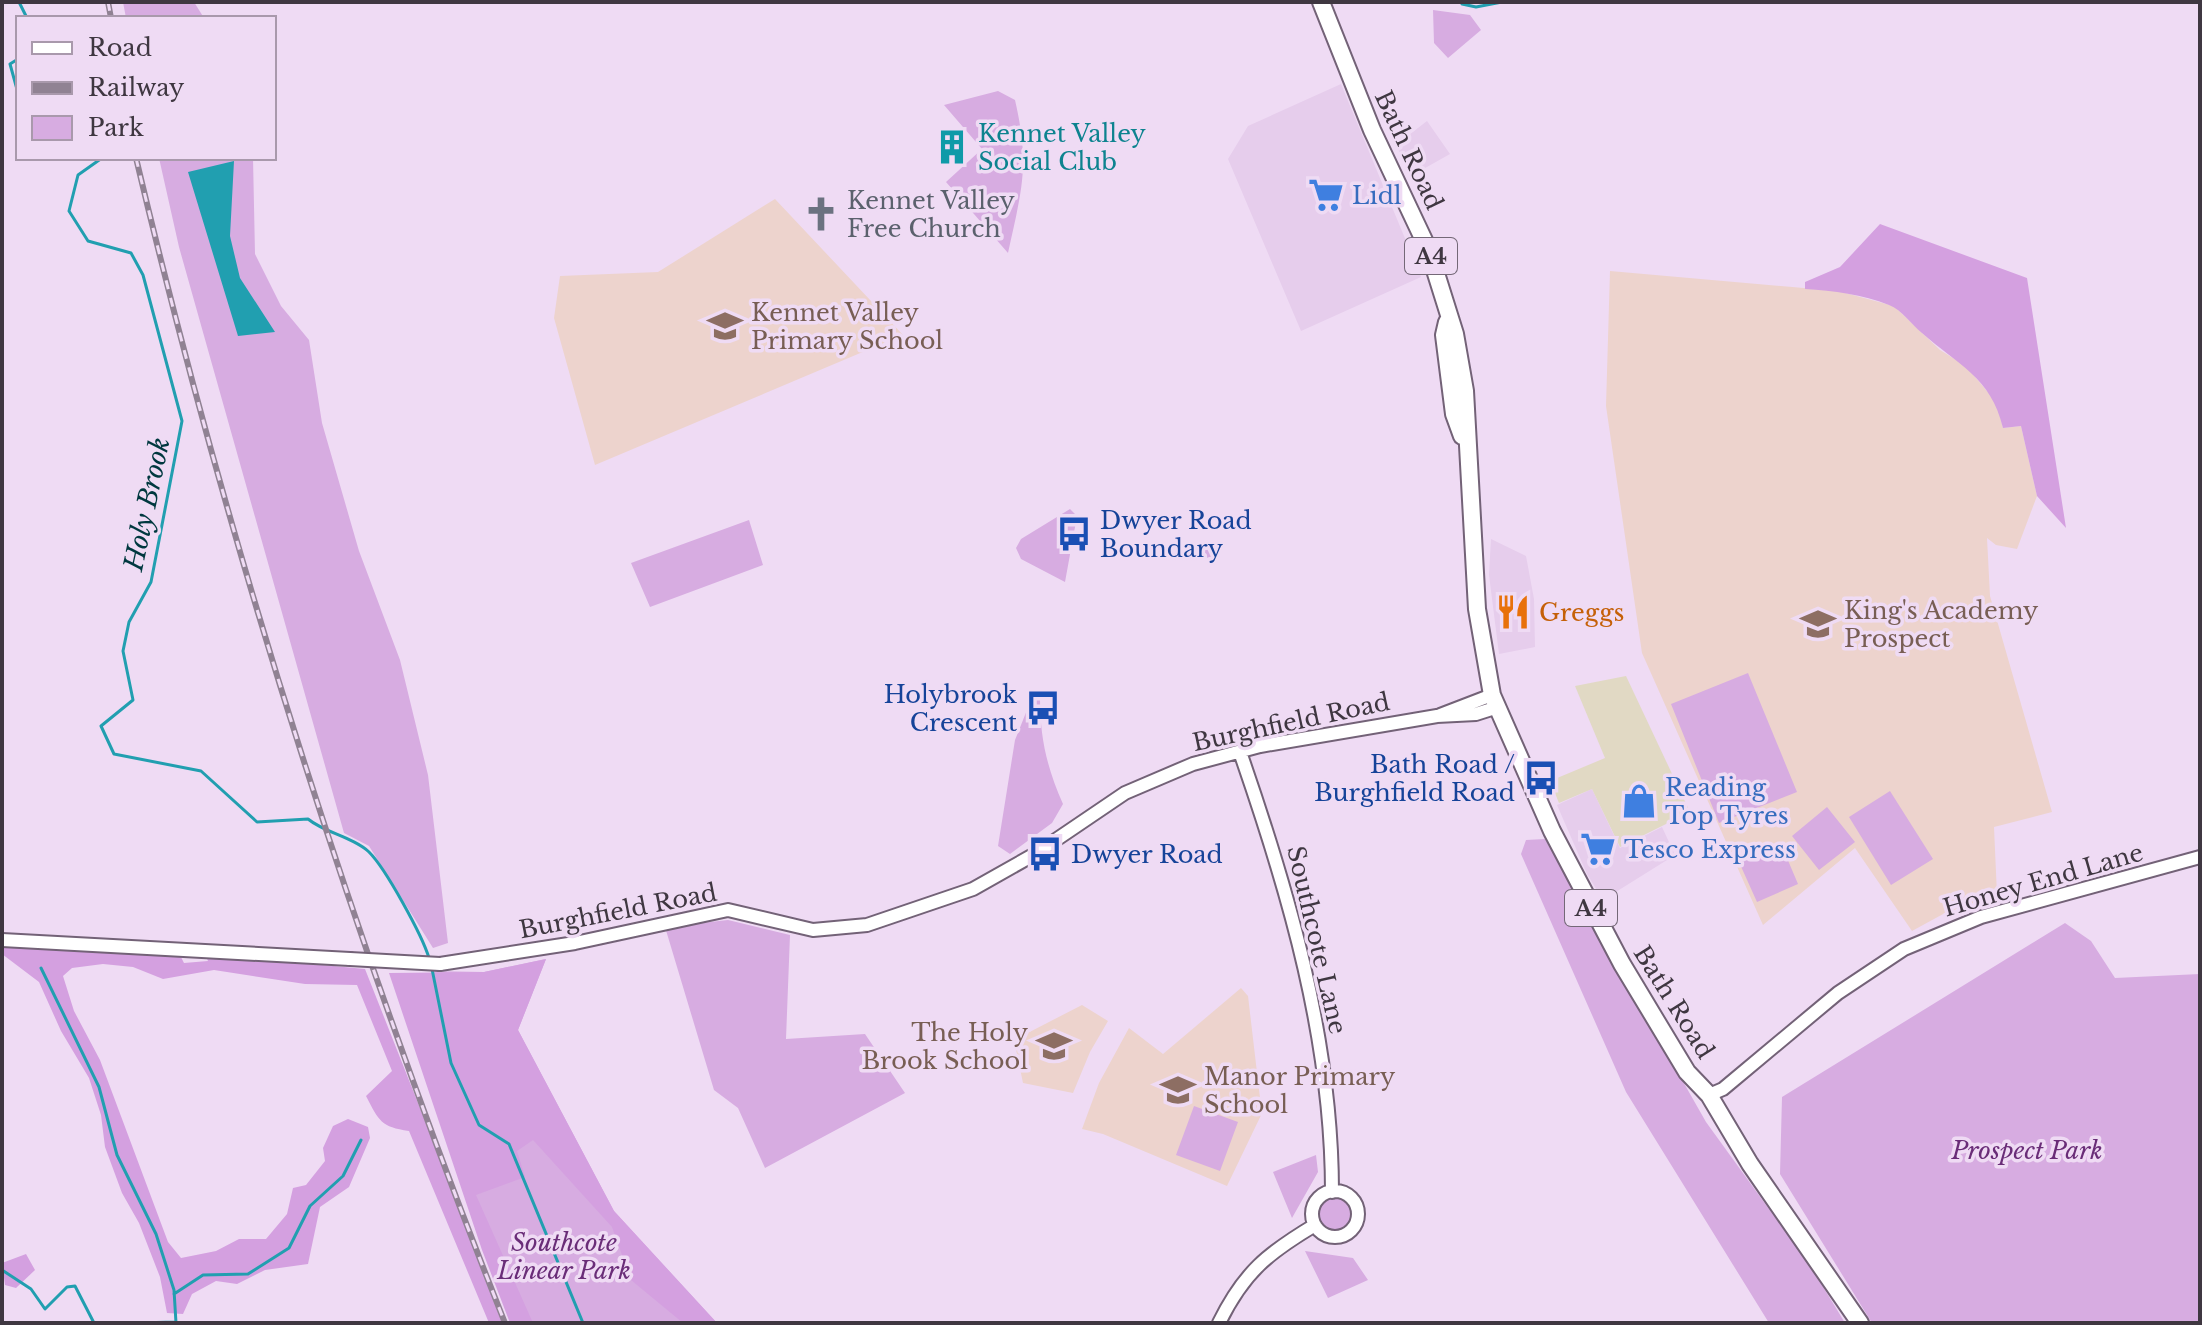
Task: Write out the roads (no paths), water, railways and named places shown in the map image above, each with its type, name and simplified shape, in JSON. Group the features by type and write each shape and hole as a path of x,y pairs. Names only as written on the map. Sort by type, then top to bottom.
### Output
{"main road":[{"name":"Bath Road","path":"1321,2 1372,130 1429,251 1448,320 1444,335 1454,414 1465,444 1480,635 1495,701 1552,831 1602,929 1687,1072 1709,1095 1750,1164 1860,1323"}],"street":[{"name":"Burghfield Road","path":"2,940 440,964 559,946 728,910 813,930 867,925 973,889 1149,781 1193,764 1240,752 1437,716 1476,714 1495,701"},
{"name":"Southcote Lane","path":"1240,752 1268,829 1295,924 1318,1034 1332,1192"},
{"name":"Honey End Lane","path":"1709,1095 1723,1089 1838,993 1904,949 1981,917 2200,857"},
{"path":"1332,1192 1354,1201 1358,1213 1354,1227 1337,1237 1325,1235 1315,1225 1315,1203 1332,1192"},
{"path":"1219,1323 1231,1300 1253,1271 1281,1244 1315,1225"}],"water":[{"path":"234,161 230,236 240,278 275,332 238,336 188,172"}],"waterway":[{"name":"Holy Brook","path":"19,2 26,16"},
{"path":"1462,4 1476,7 1502,2"},
{"name":"Holy Brook","path":"16,60 10,64 16,86"},
{"name":"Holy Brook","path":"99,160 78,175 69,211 88,241 131,253 143,275 182,421 151,582 129,622 123,651 133,700 101,726 114,754 201,771 257,822 308,819 362,847 376,860 394,887 429,958"},
{"path":"41,968 99,1087 117,1155 156,1234 174,1290 176,1323"},
{"name":"Holy Brook","path":"432,969 451,1063 479,1125 509,1144 583,1323"},
{"path":"174,1294 203,1275 248,1274 289,1248 310,1206 343,1176 361,1140"},
{"path":"2,1270 31,1289 45,1309 67,1287 75,1286 94,1323"},
{"path":"138,1323 175,1322"}],"railway":[{"path":"108,2 111,16"},
{"path":"136,160 212,454 300,747 397,1037 505,1323"}],"place":[{"name":"Kennet Valley Social Club","path":"952,147"},
{"name":"Lidl","path":"1326,195"},
{"name":"Kennet Valley Free Church","path":"821,214"},
{"name":"Kennet Valley Primary School","path":"725,326"},
{"name":"Dwyer Road Boundary","path":"1074,534"},
{"name":"Greggs","path":"1513,612"},
{"name":"King's Academy Prospect","path":"1818,624"},
{"name":"Holybrook Crescent","path":"1043,708"},
{"name":"Bath Road / Burghfield Road","path":"1541,778"},
{"name":"Reading Top Tyres","path":"1639,801"},
{"name":"Tesco Express","path":"1598,849"},
{"name":"Dwyer Road","path":"1045,854"},
{"name":"The Holy Brook School","path":"1054,1046"},
{"name":"Manor Primary School","path":"1178,1090"}],"park label":[{"name":"Prospect Park","path":"2027,1150"},
{"name":"Southcote Linear Park","path":"564,1256"}]}
